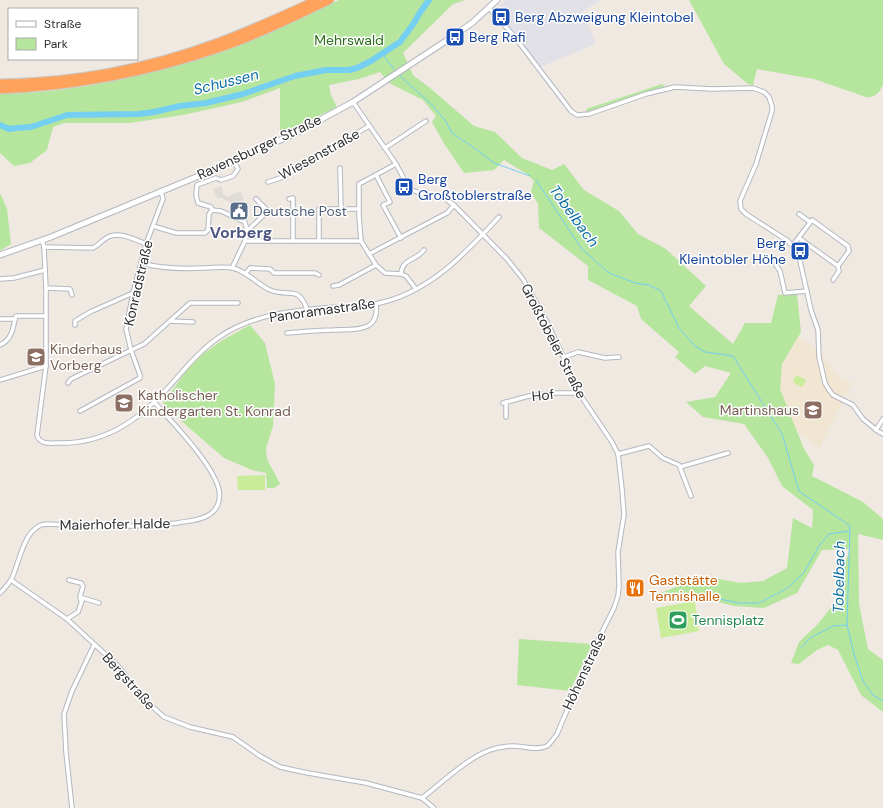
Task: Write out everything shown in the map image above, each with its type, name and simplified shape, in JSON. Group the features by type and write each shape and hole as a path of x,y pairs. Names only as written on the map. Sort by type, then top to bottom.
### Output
{"highway":[{"path":"0,84 59,80 111,72 149,63 217,42 275,19 316,0"},
{"path":"0,90 86,82 143,71 219,48 330,0"}],"main road":[{"name":"Ravensburger Straße","path":"0,255 42,240 234,161 296,133 352,102 452,37 472,23 497,0"}],"street":[{"path":"489,8 514,36 571,110 577,115 589,114 646,94 670,88 753,88 764,92 769,97 772,111 756,164 740,201 740,206 746,214 794,245 800,258 811,310 818,330 821,371 829,390 833,395 853,405 861,417 883,434"},
{"name":"Großtobeler Straße","path":"352,102 396,164 406,183 412,190 422,194 444,198 454,205 507,259 523,279 546,320 580,393 612,442 618,454"},
{"path":"385,148 426,121"},
{"name":"Wiesenstraße","path":"268,182 283,177 369,126"},
{"path":"232,268 245,241 247,231 246,222 221,211 212,210 211,207 198,203 196,195 197,185 216,178 221,180 233,176 238,169 234,161"},
{"path":"396,164 359,184 361,241 376,265 385,273 401,274 406,276 416,289"},
{"path":"340,168 340,209"},
{"path":"376,175 390,202 383,205 401,238"},
{"name":"Konradstraße","path":"80,411 140,378 126,329 133,293 146,244 163,199 161,191"},
{"path":"289,199 293,198 293,240"},
{"path":"247,231 268,211 256,199"},
{"path":"369,254 447,213 454,205"},
{"path":"319,241 319,209 359,209"},
{"path":"152,226 176,233 205,233 208,230 209,214 212,210"},
{"path":"799,214 810,222 812,220 848,246 849,251 838,266"},
{"name":"Panoramastraße","path":"46,366 37,435 38,440 42,443 69,443 104,435 132,422 154,402 202,351 230,330 247,322 275,314 307,309 376,304 398,297 429,282 450,266 499,217"},
{"path":"794,245 810,222"},
{"path":"44,247 93,248 99,246 108,237 117,234 146,244"},
{"path":"799,238 838,266 839,272 833,280"},
{"path":"0,380 46,366 46,288 44,247 42,240"},
{"path":"245,241 361,241"},
{"path":"401,274 404,264 420,255 424,250"},
{"path":"141,263 154,267 175,269 232,268 246,273 270,290 301,296 307,309"},
{"path":"333,286 339,285 376,265"},
{"path":"776,265 780,271 785,293 807,291"},
{"path":"246,273 250,268 270,268 274,273 315,273 319,275"},
{"path":"0,279 14,278 45,270"},
{"path":"46,288 70,289 72,295"},
{"path":"75,325 75,321 90,312 133,293"},
{"path":"68,383 71,379 144,344 190,303 238,303"},
{"path":"287,333 359,330 372,323 377,311 376,304"},
{"path":"0,319 15,319 16,316 45,316"},
{"path":"0,345 6,342 12,333 15,319"},
{"path":"170,322 194,322"},
{"path":"564,357 578,352 605,358 619,356"},
{"name":"Hof","path":"506,418 505,403 529,396 555,393 580,393"},
{"name":"Maierhofer Halde","path":"0,593 11,580 29,535 37,526 46,524 130,526 168,524 202,518 208,515 216,507 219,502 219,492 214,477 195,449 154,402"},
{"path":"876,430 883,419"},
{"path":"618,454 649,446 663,458 675,462 680,467 682,477 691,496"},
{"path":"680,467 728,453"},
{"name":"Höhenstraße","path":"422,798 463,766 483,753 506,747 544,747 551,742 557,734 589,658 614,608 618,596 618,552 624,515 618,454"},
{"name":"Bergstraße","path":"11,580 66,619 118,666 151,706 171,721 233,737 260,756 280,767 308,774 366,783 422,798"},
{"path":"66,619 78,612 82,601 80,597 83,586 69,580"},
{"path":"82,601 84,598 99,602"},
{"path":"72,808 66,752 64,714 70,696 94,645"},
{"path":"422,798 434,808"}],"shaded area":[{"path":"505,0 601,0 583,11 596,44 538,68 498,17 495,10"},
{"path":"220,186 222,187 223,194 228,197 240,191 244,197 242,202 234,205 222,198 217,198 213,189"},
{"name":"Martinshaus","path":"798,337 817,349 839,377 852,383 820,448 797,432 780,389 782,364"}],"green space":[{"name":"Mehrswald","path":"339,0 465,0 453,4 403,53 413,75 474,126 495,132 522,158 552,170 564,164 584,190 619,211 638,234 666,249 706,286 689,306 733,344 745,323 771,323 778,295 797,294 801,332 782,364 780,389 804,449 814,465 812,476 863,502 883,519 883,540 858,534 859,604 868,649 883,660 883,712 861,695 838,650 828,645 817,650 799,664 791,663 799,642 817,625 834,604 839,592 839,576 850,549 822,550 797,593 764,608 734,606 687,594 658,599 656,595 683,584 709,577 740,583 763,581 787,568 793,518 812,528 813,510 782,486 768,458 744,424 703,417 686,402 715,397 731,373 705,366 695,374 675,357 679,352 641,319 637,306 588,280 588,266 539,228 538,204 531,192 534,181 527,174 504,160 494,170 464,173 445,145 432,122 436,116 423,100 389,83 380,72 359,79 329,85 331,95 337,107 280,134 280,88 242,102 183,115 129,123 64,123 53,127 47,150 30,163 14,166 0,153 0,94 45,92 89,86 174,66 258,36"},
{"path":"689,0 883,0 883,85 872,97 866,97 814,79 757,69 753,85 748,84 724,64"},
{"path":"662,84 665,86 587,112 586,109"},
{"path":"0,194 7,209 11,244 0,251"},
{"path":"250,325 265,343 275,384 273,426 266,448 267,459 280,484 274,488 267,488 266,473 252,470 224,458 164,406 163,401 185,372 203,354 221,341"},
{"path":"796,375 806,380 802,387 793,382"},
{"path":"265,475 265,490 238,490 237,476"},
{"name":"Tennisplatz","path":"695,601 699,631 661,638 656,608"},
{"path":"519,639 592,644 570,691 517,685"}],"waterway":[{"name":"Schussen","path":"0,125 9,129 31,127 67,115 139,114 154,112 180,106 206,103 243,94 295,76 326,70 349,70 357,68 371,61 400,42 429,0"},
{"name":"Tobelbach","path":"383,53 394,69"},
{"name":"Tobelbach","path":"400,76 432,105 445,120 452,133 494,163 530,176"},
{"name":"Tobelbach","path":"536,180 581,248 609,273 635,283 649,285 661,291 679,328 695,346 705,352 733,356 782,434 799,491 850,526 847,625 854,654 863,681 873,695 883,701"},
{"path":"673,600 705,596 739,603 759,603 786,589 803,574 819,546 829,534 849,531"},
{"path":"801,648 810,638 833,626 847,625"}],"place":[{"name":"Berg Abzweigung Kleintobel","path":"501,17"},
{"name":"Berg Rafi","path":"455,37"},
{"name":"Berg Großtoblerstraße","path":"404,187"},
{"name":"Deutsche Post","path":"239,211"},
{"name":"Berg Kleintobler Höhe","path":"800,251"},
{"name":"Kinderhaus Vorberg","path":"36,357"},
{"name":"Katholischer Kindergarten St. Konrad","path":"124,403"},
{"name":"Martinshaus","path":"813,410"},
{"name":"Gaststätte Tennishalle","path":"635,588"},
{"name":"Tennisplatz","path":"678,620"}],"district":[{"name":"Vorberg","path":"241,232"}]}
